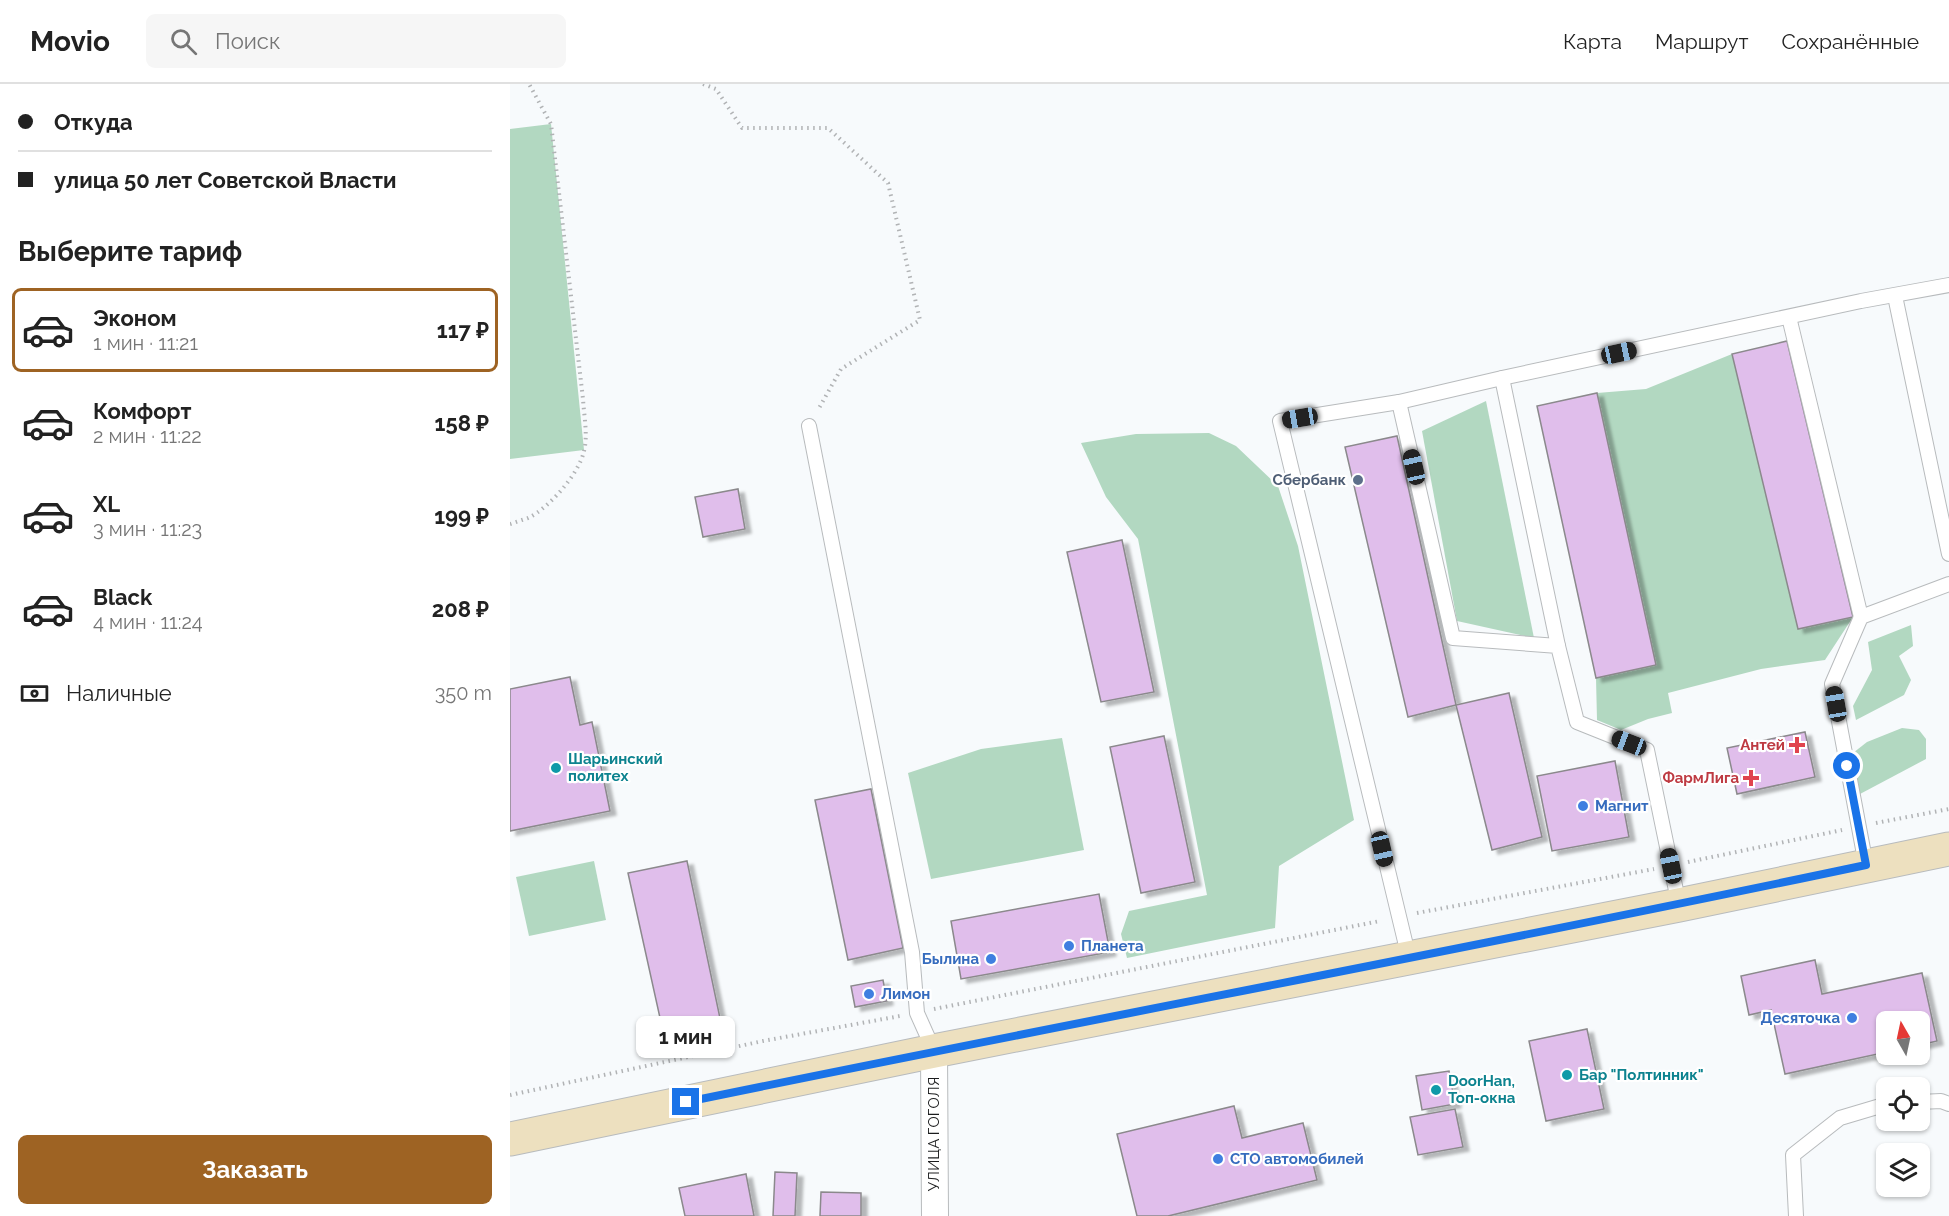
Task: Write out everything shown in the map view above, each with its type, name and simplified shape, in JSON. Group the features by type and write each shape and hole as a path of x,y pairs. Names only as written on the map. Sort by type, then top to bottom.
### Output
{"street":[{"path":"510,1138 934,1051 1679,905 1949,849"},
{"name":"УЛИЦА ГОГОЛЯ","path":"934,1051 935,1216"}],"lane":[{"path":"1409,958 1280,421 1399,402 1502,378 1949,285"},
{"path":"1895,296 1949,554"},
{"path":"1789,317 1861,616 1832,684 1866,865"},
{"path":"1502,378 1576,722 1647,750 1679,905"},
{"path":"1399,402 1453,638 1558,646"},
{"path":"809,426 912,952 917,1013 934,1051"},
{"path":"1861,616 1949,584"},
{"path":"1930,1102 1941,1101 1949,1104"},
{"path":"1796,1216 1793,1155 1840,1118 1876,1107"}],"path":[{"path":"510,524 530,517 556,496 577,468 584,450 585,435 583,399 551,124 529,84"},
{"path":"704,84 716,89 742,128 828,128 888,183 920,320 841,369 809,426"},
{"path":"510,1095 763,1041 1671,866 1949,808"}],"green space":[{"path":"551,124 584,450 510,459 510,129"},
{"path":"1732,354 1798,629 1853,617 1825,660 1761,669 1668,693 1672,713 1648,719 1621,730 1597,720 1596,678 1656,665 1597,393 1646,389"},
{"path":"1486,401 1534,638 1457,621 1422,431"},
{"path":"1209,433 1236,446 1278,486 1298,546 1354,820 1279,866 1275,928 1127,958 1121,934 1129,911 1207,895 1138,539 1106,497 1081,443 1136,434"},
{"path":"1911,625 1913,646 1899,656 1911,680 1904,695 1856,720 1853,706 1872,670 1868,642"},
{"path":"1902,728 1919,730 1926,739 1926,759 1860,794 1853,753 1867,742"},
{"path":"1062,738 1084,850 931,879 908,773 981,749"},
{"path":"594,861 606,920 529,936 516,877"}],"building":[{"path":"1787,341 1853,617 1798,629 1732,354"},
{"path":"1597,393 1656,665 1596,678 1537,406"},
{"path":"1397,436 1456,705 1408,717 1345,447"},
{"path":"738,489 745,529 703,537 695,497"},
{"path":"1122,540 1154,692 1101,702 1067,552"},
{"name":"Шарьинский политех","path":"570,677 580,725 592,722 610,811 510,831 510,689"},
{"path":"1509,693 1542,837 1492,850 1456,705"},
{"path":"1805,732 1815,777 1737,794 1727,748"},
{"path":"1164,736 1195,882 1141,893 1110,747"},
{"name":"Магнит","path":"1615,761 1629,837 1552,851 1537,776"},
{"path":"871,789 903,948 848,960 815,800"},
{"path":"687,861 721,1023 664,1036 628,873"},
{"path":"1099,894 1110,952 961,979 951,921"},
{"name":"Десяточка","path":"1815,960 1822,994 1922,973 1937,1041 1930,1043 1930,1011 1876,1011 1876,1054 1785,1074 1771,1010 1749,1015 1741,976"},
{"name":"Лимон","path":"883,980 887,1001 855,1007 851,986"},
{"name":"Бар \"Полтинник\"","path":"1587,1029 1604,1109 1546,1121 1529,1041"},
{"name":"DoorHan, Топ-окна","path":"1449,1071 1455,1104 1422,1110 1416,1076"},
{"name":"СТО автомобилей","path":"1234,1106 1242,1138 1303,1123 1317,1180 1168,1216 1137,1216 1117,1134"},
{"path":"1455,1109 1463,1147 1418,1155 1410,1117"},
{"path":"775,1172 797,1173 795,1216 773,1216"},
{"path":"746,1174 754,1216 685,1216 679,1188"},
{"path":"821,1192 861,1193 861,1216 820,1216"}],"place":[{"name":"Сбербанк","path":"1358,480"},
{"name":"Антей","path":"1797,745"},
{"name":"Шарьинский политех","path":"556,768"},
{"name":"ФармЛига","path":"1751,778"},
{"name":"Магнит","path":"1583,806"},
{"name":"Планета","path":"1069,946"},
{"name":"Былина","path":"991,959"},
{"name":"Лимон","path":"869,994"},
{"name":"Десяточка","path":"1852,1018"},
{"name":"Бар \"Полтинник\"","path":"1567,1075"},
{"name":"DoorHan, Топ-окна","path":"1436,1090"},
{"name":"СТО автомобилей","path":"1218,1159"}],"route":[{"path":"686,1102 1679,905 1866,865 1847,766"}]}
